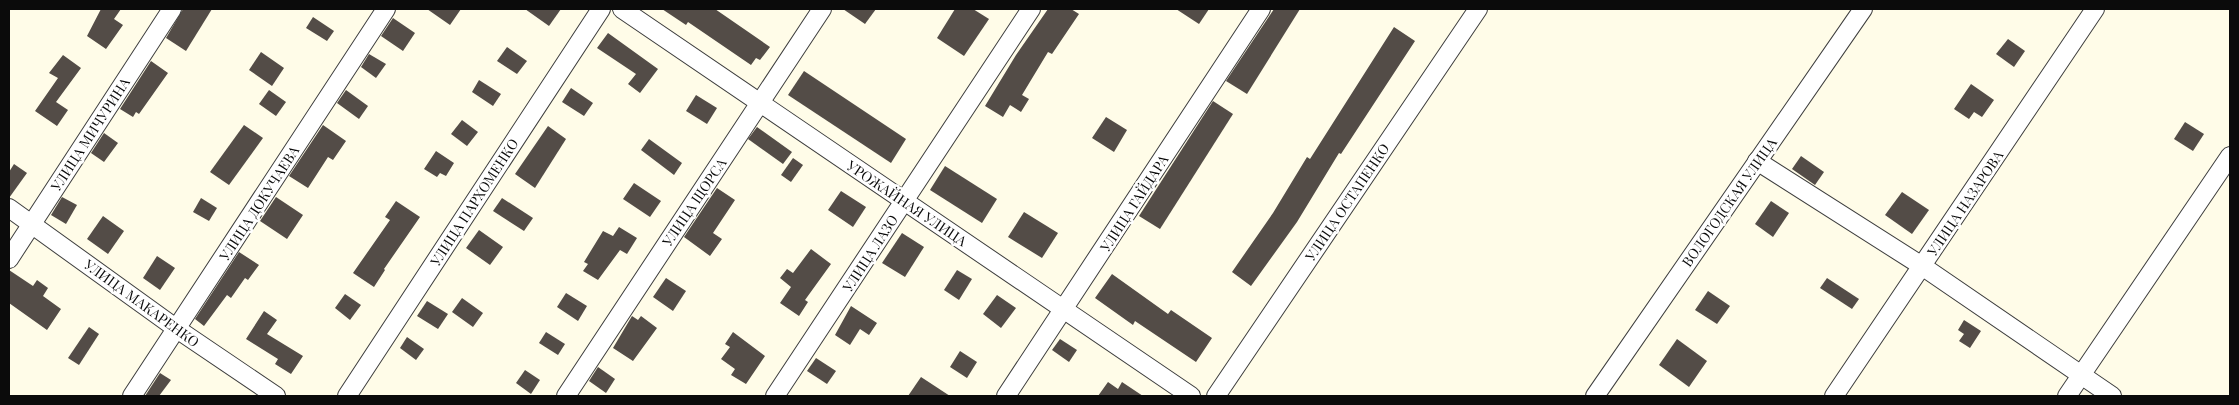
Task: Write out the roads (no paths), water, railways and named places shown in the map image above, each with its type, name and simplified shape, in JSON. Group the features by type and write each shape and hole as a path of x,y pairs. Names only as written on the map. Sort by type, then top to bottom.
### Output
{"street":[{"name":"УЛИЦА МИЧУРИНА","path":"9,259 172,9"},
{"name":"УЛИЦА ДОКУЧАЕВА","path":"132,396 386,9"},
{"name":"УЛИЦА ПАРХОМЕНКО","path":"347,396 601,9"},
{"name":"УРОЖАЙНАЯ УЛИЦА","path":"622,9 1191,396"},
{"name":"УЛИЦА ЩОРСА","path":"566,396 822,9"},
{"name":"УЛИЦА ЛАЗО","path":"775,396 1031,9"},
{"name":"УЛИЦА ГАЙДАРА","path":"1006,396 1261,9"},
{"name":"УЛИЦА ОСТАПЕНКО","path":"1216,396 1478,9"},
{"name":"ВОЛОГОДСКАЯ УЛИЦА","path":"1595,396 1863,9"},
{"name":"УЛИЦА НАЗАРОВА","path":"1834,396 2095,9"},
{"path":"2067,396 2230,156"},
{"path":"1757,161 1922,266 2112,396"},
{"name":"УЛИЦА МАКАРЕНКО","path":"9,208 177,329 276,396"}]}
